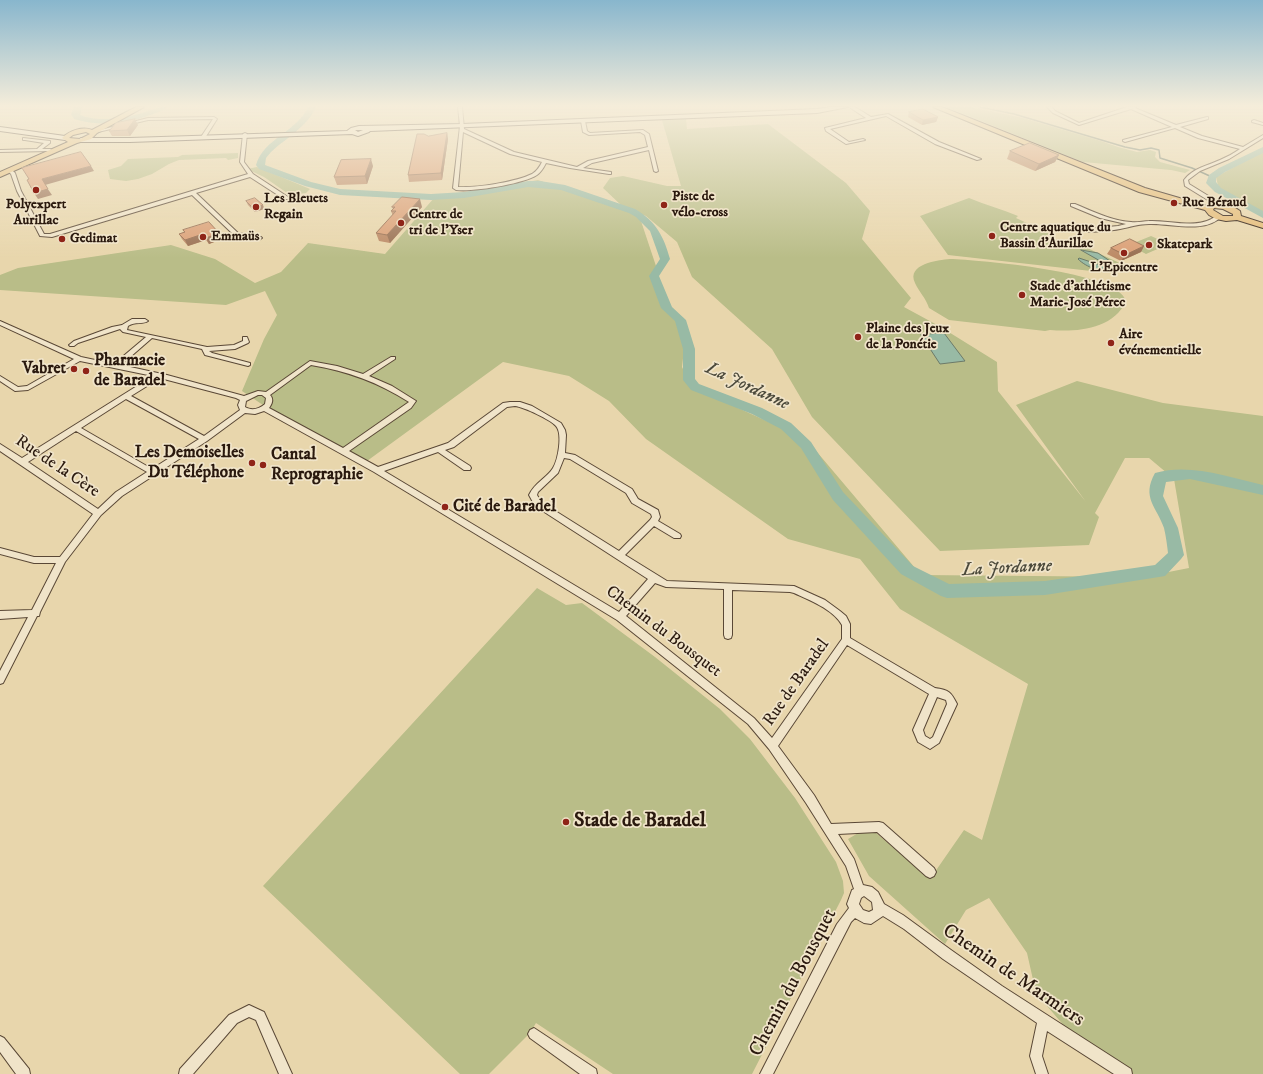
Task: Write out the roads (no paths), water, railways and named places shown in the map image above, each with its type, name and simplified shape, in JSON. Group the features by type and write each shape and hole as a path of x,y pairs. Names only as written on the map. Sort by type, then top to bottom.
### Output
{"main road":[{"path":"1,173 35,157"},
{"path":"1,173 10,171 37,157"},
{"path":"1061,157 1142,190 1182,203 1211,207 1226,207 1235,211 1238,215 1237,217"},
{"path":"1211,207 1211,213 1218,217 1228,219 1237,217 1263,226"}],"street":[{"path":"242,157 242,162 250,175 286,198"},
{"path":"458,157 454,186 458,189 478,188 526,178 538,172 545,161"},
{"path":"529,157 609,173"},
{"path":"578,168 590,162 611,157"},
{"path":"653,157 656,171"},
{"path":"974,157 979,159"},
{"path":"1226,207 1190,188 1186,183 1188,176 1194,172 1221,162 1229,157"},
{"path":"10,171 13,173 14,178 42,235 46,236 57,235 250,175"},
{"path":"1,173 14,178"},
{"path":"193,193 236,234 259,238"},
{"path":"1201,194 1213,201 1211,207"},
{"path":"1073,205 1102,217 1131,224"},
{"path":"1089,230 1118,228 1131,224 1150,222 1195,225 1213,221 1218,217"},
{"path":"72,345 76,342 114,328 124,326 132,321 145,321"},
{"path":"2,326 79,359 158,376 238,396 244,399"},
{"path":"124,326 123,329 125,331 206,349 240,346 246,342 245,338"},
{"path":"115,367 151,336"},
{"path":"206,349 207,354 248,364"},
{"path":"363,377 394,358"},
{"path":"0,378 18,389 28,388 79,359"},
{"path":"267,394 270,399 267,406 264,408 252,412 244,410 241,405 244,399 253,394 267,394 310,363 331,366 363,377 400,393 413,401 409,406 343,452"},
{"path":"22,462 158,376"},
{"path":"126,396 204,438"},
{"name":"Rue de Baradel","path":"377,470 451,445 506,405 514,402 524,404 556,422 561,427 563,433 559,465 554,472 536,488 533,495 538,504 654,578 666,584 791,588 801,592 839,614 846,623 846,640 772,746"},
{"name":"Chemin du Bousquet","path":"264,408 377,470 620,617 751,721 772,746 810,799 850,862 860,891"},
{"path":"0,680 36,613 62,560 98,513 119,494 244,410"},
{"path":"75,428 152,472"},
{"name":"Rue de la Cère","path":"0,447 98,513"},
{"path":"439,450 467,468"},
{"path":"560,455 572,457 629,491 635,501 655,512 656,517 653,522 619,556"},
{"path":"653,522 677,536"},
{"path":"0,551 34,560 62,560"},
{"path":"620,617 654,578"},
{"path":"728,586 728,635"},
{"path":"0,615 36,613"},
{"path":"846,640 934,692 942,693 949,697 952,704 936,740 930,744 921,739 918,730 934,692"},
{"path":"828,829 879,827 930,872"},
{"path":"860,891 869,892 876,899 879,908 878,913 871,918 862,917 855,909 854,898 856,894 860,891"},
{"name":"Chemin de Marmiers","path":"879,908 900,920 935,947 1043,1022 1126,1074"},
{"name":"Chemin du Bousquet","path":"766,1074 841,928 855,909"},
{"path":"185,1074 233,1019 249,1011 260,1016 286,1074"},
{"path":"1042,1074 1036,1056 1043,1022"},
{"path":"534,1034 591,1074"},
{"path":"0,1042 24,1074"}],"waterway":[{"name":"La Jordanne","path":"263,157 260,165 262,167 308,184 340,192 431,197 464,195 528,184 540,184 562,187 632,211 639,215 646,220 654,230 658,237 665,259 654,276 667,308 680,320 689,349 689,380 695,387 757,411 786,426 806,445 838,496 907,570 947,591 1045,588 1159,571 1176,555 1171,528 1156,496 1160,477 1190,474 1263,490"},
{"path":"1160,157 1192,168 1212,177"},
{"path":"1248,157 1222,170 1212,177 1211,183 1218,190 1263,215"}],"place":[{"name":"Polyexpert Aurillac","path":"36,190"},
{"name":"Rue Béraud","path":"1174,203"},
{"name":"Piste de vélo-cross","path":"664,205"},
{"name":"Les Bleuets Regain","path":"256,207"},
{"name":"Centre de tri de l'Yser","path":"401,223"},
{"name":"Centre aquatique du Bassin d'Aurillac","path":"992,236"},
{"name":"Emmaüs","path":"203,237"},
{"name":"Gedimat","path":"62,239"},
{"name":"Skatepark","path":"1149,245"},
{"name":"L'Epicentre","path":"1124,253"},
{"name":"Stade d'athlétisme Marie-José Pérec","path":"1022,295"},
{"name":"Plaine des Jeux de la Ponétie","path":"858,337"},
{"name":"Aire événementielle","path":"1111,343"},
{"name":"Vabret","path":"74,369"},
{"name":"Pharmacie de Baradel","path":"86,371"},
{"name":"Les Demoiselles Du Téléphone","path":"252,463"},
{"name":"Cantal Reprographie","path":"263,465"},
{"name":"Cité de Baradel","path":"445,507"},
{"name":"Stade de Baradel","path":"566,822"}]}
